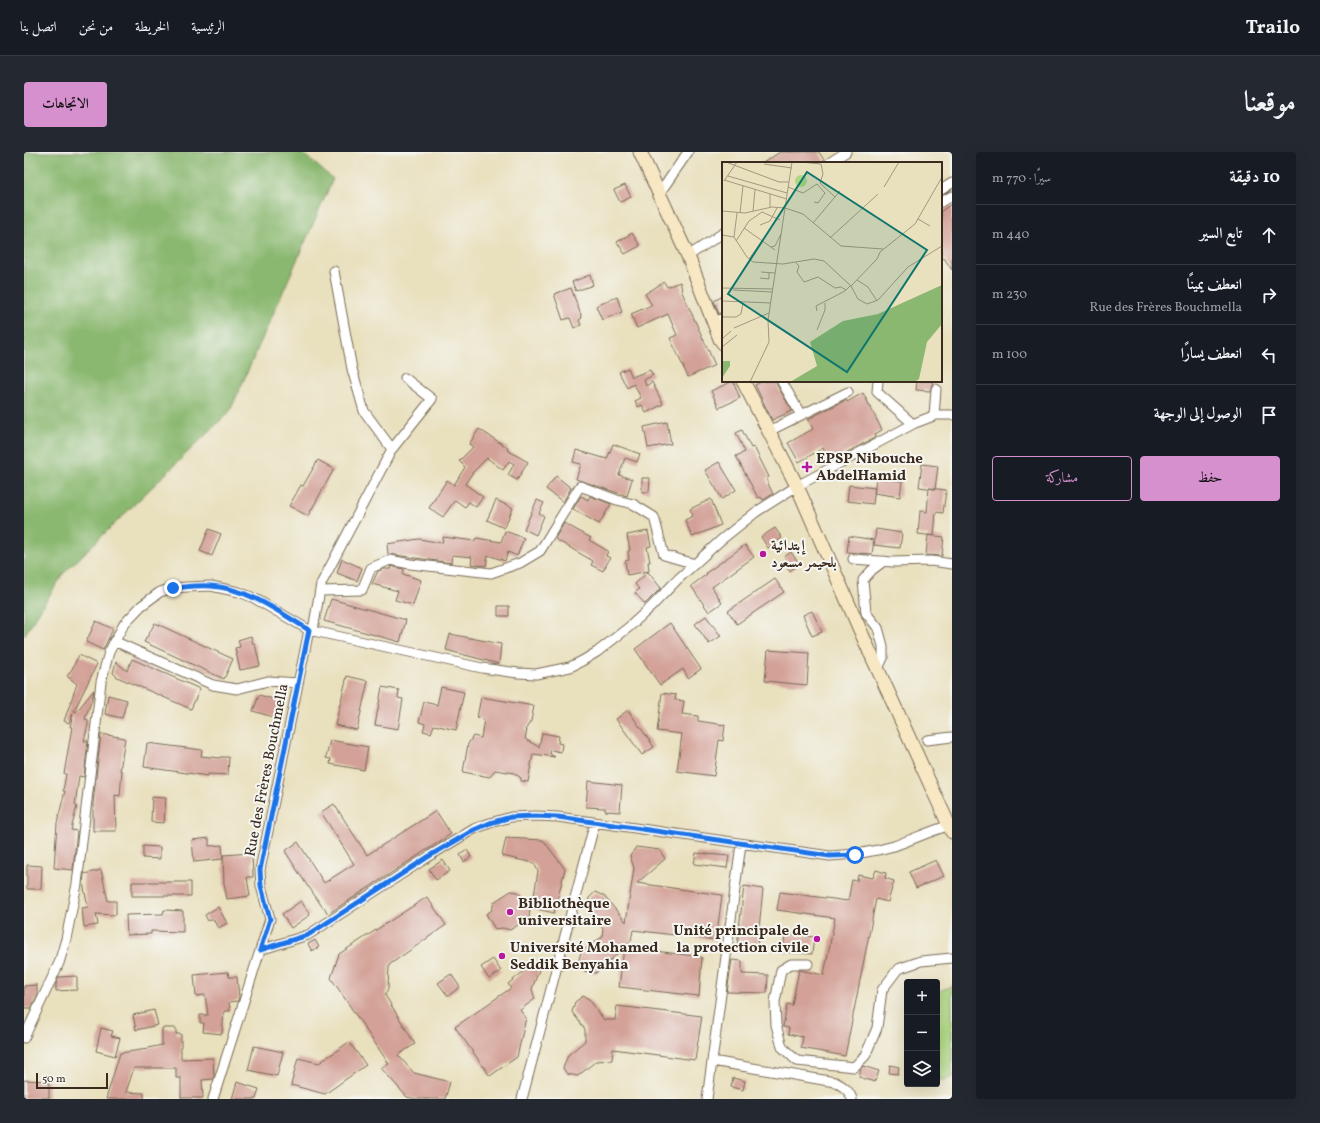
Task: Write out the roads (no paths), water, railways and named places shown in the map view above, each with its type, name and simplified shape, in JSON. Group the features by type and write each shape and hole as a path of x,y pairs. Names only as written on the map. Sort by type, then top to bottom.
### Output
{"main road":[{"path":"640,152 719,320 722,340"},
{"path":"744,382 797,486 878,669 951,826"}],"street":[{"path":"659,194 688,152"},
{"path":"830,162 840,154"},
{"path":"942,189 952,183"},
{"path":"942,201 952,196"},
{"path":"688,256 722,234"},
{"path":"334,272 352,369 364,410 392,449"},
{"name":"Rue des Frères Bouchmella","path":"213,1099 270,919 261,886 260,870 298,683 321,584 392,449 432,399 405,378"},
{"path":"782,382 801,415"},
{"path":"878,382 877,392 913,424"},
{"path":"934,416 936,389"},
{"path":"769,431 848,392"},
{"path":"24,1038 59,963 66,939 77,884 101,682 108,652 124,624 151,598 160,592 173,588 211,586 239,592 254,598 311,630 496,671 543,673 563,669 576,665 598,652 628,627 744,520 797,486 913,424 934,416 952,415"},
{"path":"320,591 362,590 371,568 390,560 410,564 491,573 520,562 540,551 580,486 617,500 633,504 654,516 664,555 695,564"},
{"path":"853,559 884,561 931,561 952,564"},
{"path":"878,669 883,658 883,646 878,628 866,613 862,580 884,561"},
{"path":"114,641 213,685 237,689 268,681 298,683"},
{"path":"927,740 952,737"},
{"path":"260,950 308,935 431,855 474,830 490,823 511,817 558,817 830,856 855,855 894,846 951,826"},
{"path":"522,1099 595,822"},
{"path":"707,1099 741,844"},
{"path":"808,964 791,964 781,970 775,1002 776,1025 782,1047 797,1061 854,1067 865,1056 877,1028 882,990 898,969 921,961 952,958"},
{"path":"712,1061 835,1082 847,1089 852,1099"}],"place":[{"name":"EPSP Nibouche AbdelHamid","path":"807,467"},
{"name":"إبتدائية بلحيمر مسعود","path":"763,554"},
{"name":"Bibliothèque universitaire","path":"510,912"},
{"name":"Unité principale de la protection civile","path":"817,939"},
{"name":"Université Mohamed Seddik Benyahia","path":"502,956"}]}
